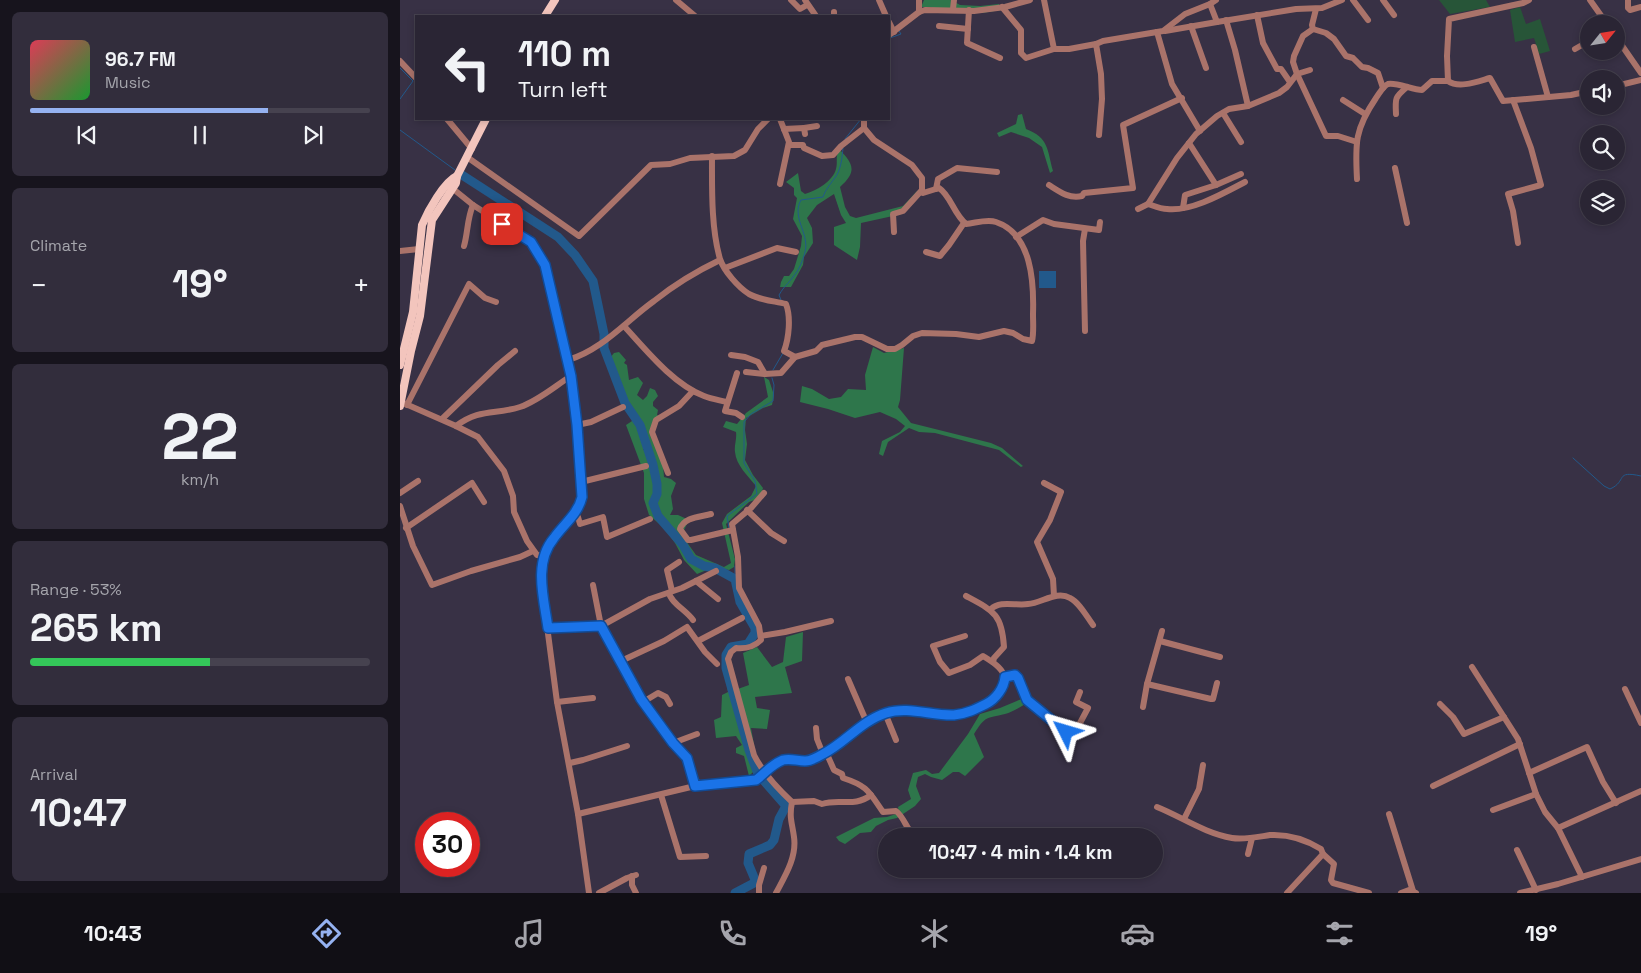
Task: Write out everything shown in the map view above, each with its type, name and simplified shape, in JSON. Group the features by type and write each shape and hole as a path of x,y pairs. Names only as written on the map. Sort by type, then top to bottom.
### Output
{"main road":[{"path":"546,15 555,0"},
{"path":"403,404 411,351 420,316 432,220 456,183 457,176 486,120"},
{"path":"400,365 413,312 422,225 426,215 450,179 457,176"}],"street":[{"path":"676,0 694,15"},
{"path":"790,0 800,10 806,3 815,15"},
{"path":"879,0 886,15"},
{"path":"919,0 919,12"},
{"path":"953,9 954,0"},
{"path":"891,34 919,12 925,10 969,10 1002,7 1030,0"},
{"path":"1044,0 1054,49"},
{"path":"1002,7 1020,30 1021,53 1026,58 1054,49 1068,49 1103,41 1296,8 1322,8 1342,0"},
{"path":"1353,0 1368,20"},
{"path":"1383,0 1394,15"},
{"path":"1590,0 1601,15"},
{"path":"1628,0 1628,8 1630,10 1641,7"},
{"path":"1448,81 1449,19 1524,1"},
{"path":"1160,31 1185,14 1213,2 1217,22"},
{"path":"1313,29 1312,25 1316,9"},
{"path":"969,10 967,42 1000,58"},
{"path":"1256,15 1266,50 1277,69 1282,69 1290,82"},
{"path":"1226,20 1248,106"},
{"path":"939,26 968,29"},
{"path":"1191,26 1206,68"},
{"path":"1313,29 1303,36 1294,56 1293,62 1297,74 1326,136 1338,136 1357,142"},
{"path":"1313,29 1334,38 1346,56 1353,58 1362,67 1378,73 1383,88"},
{"path":"1160,31 1172,84 1200,130"},
{"path":"1096,44 1101,74 1102,100 1099,135"},
{"path":"1575,49 1580,46"},
{"path":"1534,47 1548,97"},
{"path":"1625,50 1641,73"},
{"path":"400,61 415,77"},
{"path":"1138,209 1148,204 1177,158 1200,130 1223,113 1235,107 1248,106 1279,93 1297,74 1310,70"},
{"path":"1357,179 1359,128 1383,88 1388,84 1422,90 1432,81 1448,81 1452,84 1472,83 1490,78 1503,101 1580,92"},
{"path":"1625,84 1641,80"},
{"path":"1396,114 1398,95 1407,87"},
{"path":"1049,185 1066,196 1076,197 1082,196 1084,192 1133,188 1123,125 1182,98"},
{"path":"1343,100 1366,114"},
{"path":"1513,100 1531,148 1541,185 1508,194 1518,242"},
{"path":"1223,113 1240,142"},
{"path":"448,120 472,149"},
{"path":"467,157 579,236 651,165 670,164 690,158 734,156 744,150 758,129 767,120"},
{"path":"780,120 789,145 780,184"},
{"path":"864,120 864,128 874,140 912,164 922,178 922,190 903,211 893,214 894,232"},
{"path":"784,129 804,131 817,126"},
{"path":"789,145 803,145 804,148 822,156 833,155 841,146 864,128"},
{"path":"1189,143 1216,185"},
{"path":"712,156 713,213 720,260 741,287 750,294 786,304 789,312 784,351 795,357"},
{"path":"936,189 938,179 957,168 997,172"},
{"path":"1396,168 1407,222"},
{"path":"1183,208 1185,194 1216,185 1241,174"},
{"path":"1148,204 1167,210 1183,208 1213,198 1245,182"},
{"path":"452,188 474,206 531,242 539,253 545,265 568,360 577,425 582,497 580,506 575,514 553,538 543,556 542,588 557,702 570,763 589,893"},
{"path":"746,372 781,373 795,357 816,351 822,345 855,337 862,337 887,349 894,349 913,336 922,333 979,337 1004,331 1013,333 1023,340 1032,341 1034,296 1031,270 1025,253 1016,237 1006,226 990,220 966,224 955,212 944,191 939,188 923,193 922,190"},
{"path":"464,246 468,230 468,217 474,206"},
{"path":"1016,237 1043,220 1054,224 1099,230 1100,222"},
{"path":"926,252 940,256 964,222"},
{"path":"1085,229 1083,241 1085,331"},
{"path":"725,268 778,248 796,252"},
{"path":"400,251 419,249"},
{"path":"568,360 581,356 624,326 654,300 707,266 720,260"},
{"path":"496,302 485,298 470,284 403,404 442,419 478,437 504,471 513,496 514,512 533,551 537,555 543,556"},
{"path":"624,326 660,364 693,391 705,397 727,402"},
{"path":"442,419 515,351"},
{"path":"731,355 745,357 758,362 765,374"},
{"path":"737,373 725,411 736,413 742,417"},
{"path":"456,426 464,420 487,412 521,407 571,376"},
{"path":"668,473 652,432 656,420 679,406 693,391"},
{"path":"577,425 591,422 623,408"},
{"path":"581,482 646,466"},
{"path":"400,492 418,481"},
{"path":"406,528 472,483 484,502"},
{"path":"1044,484 1061,492 1050,520 1037,542 1053,580 1054,596"},
{"path":"764,493 732,524 738,557 739,588 759,626 761,636 761,640 751,647 744,649 736,648 731,652 728,660 754,755 764,773 792,802 814,801 822,804 831,801 848,803 865,800 871,795"},
{"path":"400,506 412,546 432,585 471,571 520,557 533,551"},
{"path":"747,510 771,534 784,541"},
{"path":"575,514 580,524 603,517 607,537 650,519"},
{"path":"711,514 685,521 680,528 688,540 733,530"},
{"path":"678,562 667,570 670,597 693,620"},
{"path":"548,628 601,626 650,599 716,571"},
{"path":"696,581 718,599"},
{"path":"593,585 601,626 643,702 673,743 687,758 695,786"},
{"path":"966,596 991,609 997,616 1003,631 1004,647 994,658 993,662"},
{"path":"991,609 999,604 1027,605 1054,596 1071,598 1093,625"},
{"path":"698,641 742,618"},
{"path":"761,636 830,621"},
{"path":"621,661 664,641 688,627 705,652 717,664"},
{"path":"1143,707 1147,684 1162,631"},
{"path":"578,814 695,786 756,780 770,766 785,760 807,761 824,753 852,732 886,713 898,710 954,715 966,713 993,700 1005,677 993,662 983,656 970,665 949,673 940,662 933,646 965,636"},
{"path":"1160,640 1220,657"},
{"path":"1472,667 1520,744 1536,794 1545,812 1558,828 1582,877"},
{"path":"1005,677 1015,675 1027,700 1072,738 1088,708 1076,702 1080,692"},
{"path":"848,679 867,723"},
{"path":"1147,684 1213,699 1218,683"},
{"path":"1626,689 1641,723"},
{"path":"643,702 658,693 666,698 670,704"},
{"path":"557,702 593,698"},
{"path":"1440,704 1453,717 1464,734 1504,717"},
{"path":"886,713 896,740"},
{"path":"816,728 817,739 834,770 842,774 843,778 858,783 868,790 883,812 896,811 902,816 907,828"},
{"path":"673,743 697,734"},
{"path":"1433,786 1520,744"},
{"path":"570,763 627,746"},
{"path":"1528,773 1587,747 1603,782 1616,803"},
{"path":"1184,819 1198,789 1203,765"},
{"path":"1558,828 1641,791"},
{"path":"1493,810 1536,794"},
{"path":"661,795 680,857 706,856"},
{"path":"776,893 787,874 794,849 794,837 789,816 792,802"},
{"path":"1157,807 1197,827 1233,838 1284,835 1298,837 1321,849 1323,854 1334,864 1331,880 1333,883 1369,893"},
{"path":"1389,814 1415,892"},
{"path":"1248,854 1252,838"},
{"path":"1517,850 1536,890"},
{"path":"1287,893 1323,854"},
{"path":"1520,893 1641,859"},
{"path":"759,893 759,885 764,868"},
{"path":"598,893 634,875 632,885 636,893"},
{"path":"1401,893 1409,890 1415,892"}],"green space":[{"path":"924,0 951,0 960,5 980,6 999,4 1001,10 982,13 938,12 931,7 921,7"},
{"path":"1439,0 1486,0 1490,7 1450,14"},
{"path":"1520,7 1526,24 1540,19 1550,51 1539,54 1534,38 1515,42 1510,10"},
{"path":"1022,114 1026,129 1039,136 1046,145 1053,171 1050,173 1042,147 1029,138 1011,132 999,137 997,133 1016,124 1018,115"},
{"path":"839,149 848,159 852,168 849,177 840,187 845,207 850,216 856,218 903,206 918,190 902,214 861,223 860,247 857,260 834,245 834,227 846,223 841,215 834,194 817,205 807,218 812,228 813,243 804,257 803,265 791,287 780,287 784,276 789,276 794,269 802,236 793,219 797,198 794,195 794,188 786,182 798,173 801,191 805,194 819,188 834,173"},
{"path":"873,347 884,353 904,348 898,407 911,423 991,443 1002,448 1023,466 1021,467 999,450 935,433 919,432 909,428 888,442 883,456 879,454 882,441 900,432 905,426 896,419 880,412 855,418 800,402 802,386 812,389 829,399 841,397 848,389 866,390 865,375"},
{"path":"619,352 626,360 624,363 627,365 629,380 638,377 643,383 637,395 643,400 650,388 655,390 658,396 653,402 653,406 658,410 657,415 660,416 652,431 663,465 664,477 676,483 671,496 673,509 670,515 678,515 689,520 684,530 686,535 689,536 690,542 686,541 696,555 724,567 731,563 722,523 727,514 751,496 756,486 743,470 736,457 736,432 723,427 726,421 737,424 746,413 768,397 764,377 769,380 774,395 772,405 746,418 745,430 747,444 745,460 763,488 760,498 749,502 726,524 735,559 734,567 729,570 714,567 697,574 684,560 664,528 649,515 644,499 644,473 626,425 635,419 643,434 643,449 652,462 650,468 659,489 653,495 661,489 654,474 658,471 640,423 622,391 617,374 612,368 609,359 614,353"},
{"path":"803,632 802,661 785,667 792,693 755,697 757,708 770,710 767,729 751,728 758,767 749,776 744,756 736,753 736,748 742,745 736,736 716,738 714,720 721,717 722,695 728,692 725,675 732,677 735,690 749,685 743,653 757,647 772,667 783,662 786,637"},
{"path":"1024,698 1027,703 1011,712 987,719 981,724 974,734 984,757 965,776 959,772 953,772 942,780 925,774 918,777 916,786 921,799 915,806 897,818 876,826 871,832 860,833 845,844 839,841 836,837 874,818 887,817 899,813 898,807 911,799 908,790 913,773 926,770 932,774 939,773 968,734 980,714"}],"water":[{"path":"1039,271 1056,271 1056,288 1039,288"}],"waterway":[{"path":"890,38 901,34 899,31"},
{"path":"400,68 413,81 400,99"},
{"path":"845,139 860,120"},
{"path":"400,130 455,170"},
{"path":"781,300 779,295 797,271 805,252 805,239 798,213 801,200 823,197 838,172 843,148"},
{"path":"462,175 558,237 575,255 593,281 604,334 604,348 625,403 640,425 653,465 657,484 657,494 653,503 658,516 683,545 691,559 704,566 715,568 735,579 740,602 755,628 755,633 748,644 731,647 726,655 726,668 749,750 758,774 786,806 779,819 774,840 770,845 749,854 748,863 756,882 735,893"},
{"path":"773,370 783,353"},
{"path":"729,528 727,516 757,494 755,481 744,463 744,422 751,414 773,401 774,385 772,378"},
{"path":"1573,458 1604,486 1610,489 1619,483 1624,475 1641,476"},
{"path":"735,566 735,579"}],"route":[{"path":"502,224 531,242 545,265 568,360 577,425 582,497 580,506 553,538 543,556 542,588 548,628 601,626 641,699 673,743 687,758 695,786 756,780 770,766 785,760 807,761 823,754 840,743 852,732 886,713 898,710 954,715 966,713 993,700 1000,690 1005,677 1010,675 1015,675 1018,678 1027,700 1066,732"}]}
